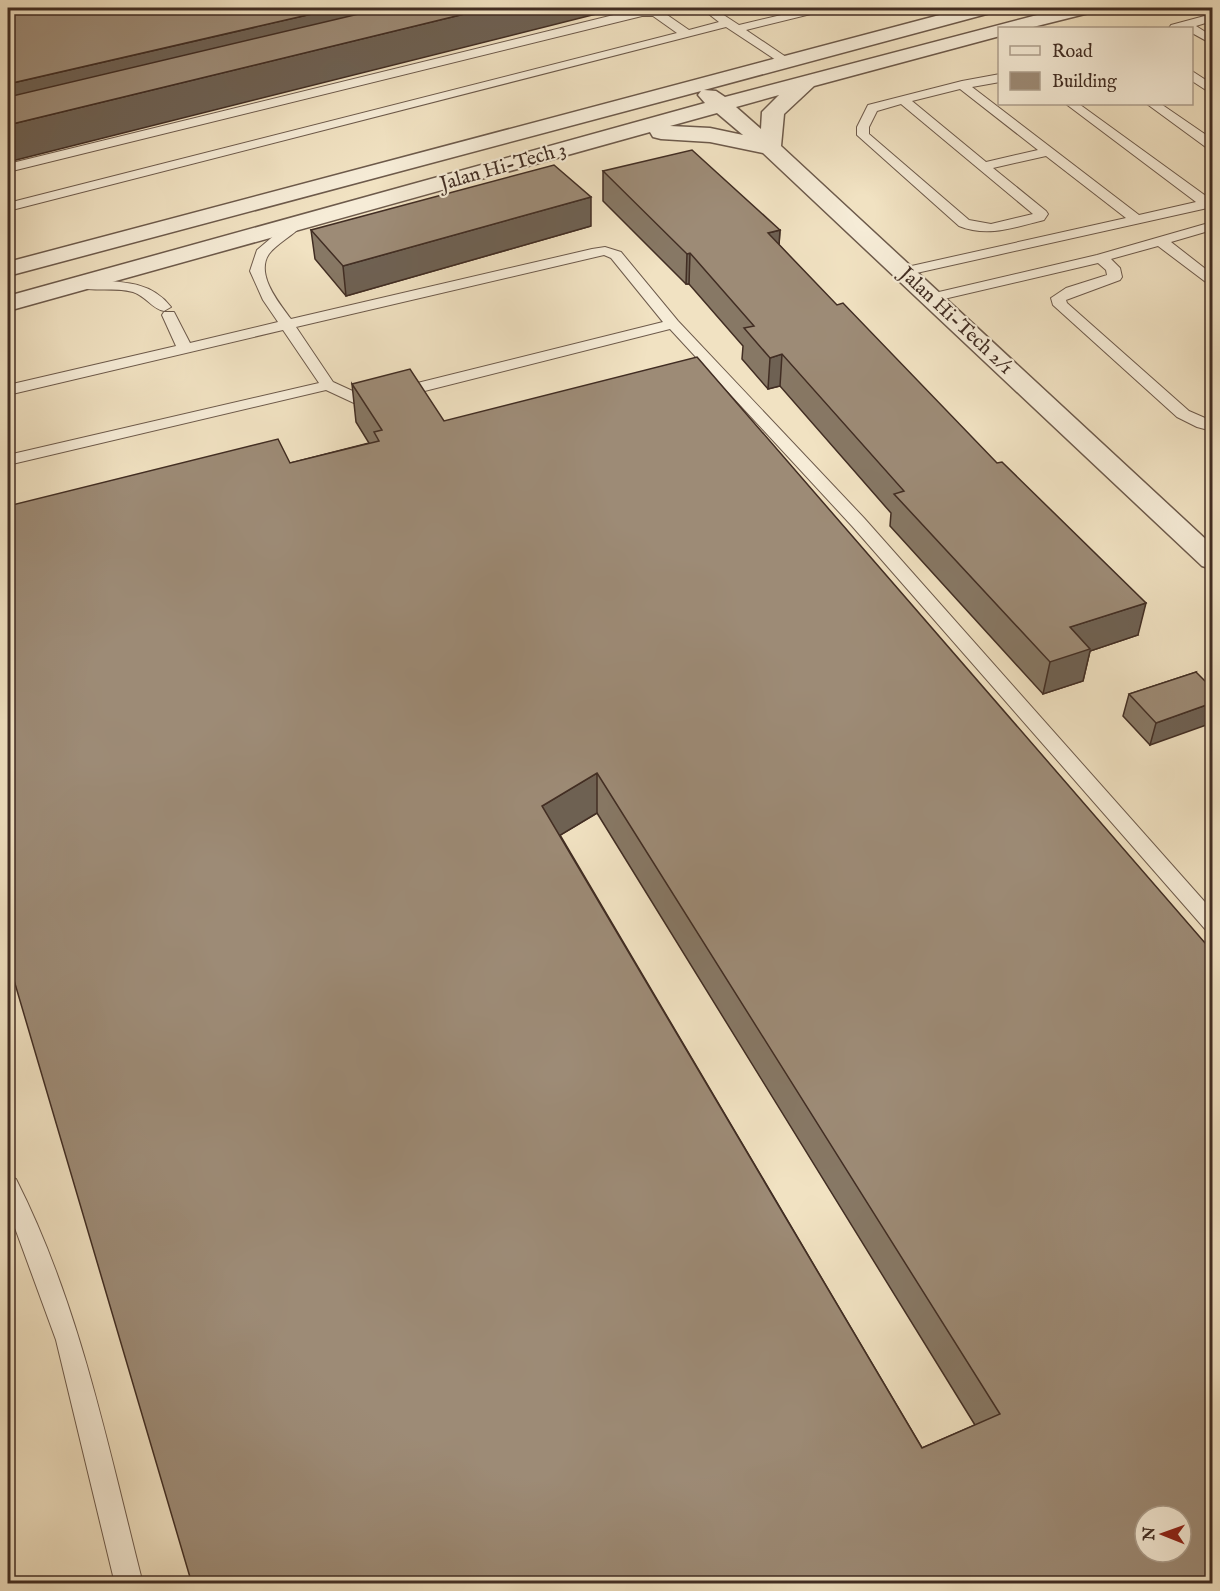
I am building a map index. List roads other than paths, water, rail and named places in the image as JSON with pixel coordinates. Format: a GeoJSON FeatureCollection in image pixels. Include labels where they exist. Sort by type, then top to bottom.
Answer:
{"type":"FeatureCollection","features":[{"type":"Feature","properties":{"kind":"street","name":"Jalan Hi-Tech 3"},"geometry":{"type":"LineString","coordinates":[[8,269],[987,8]]}},
{"type":"Feature","properties":{"kind":"street"},"geometry":{"type":"LineString","coordinates":[[1011,27],[1086,8]]}},
{"type":"Feature","properties":{"kind":"street","name":"Jalan Hi-Tech 3"},"geometry":{"type":"LineString","coordinates":[[8,304],[811,80],[998,30]]}},
{"type":"Feature","properties":{"kind":"street"},"geometry":{"type":"LineString","coordinates":[[630,131],[710,135],[770,148],[773,112],[811,80]]}},
{"type":"Feature","properties":{"kind":"street","name":"Jalan Hi-Tech 2/1"},"geometry":{"type":"LineString","coordinates":[[698,86],[723,105],[770,148],[1212,560]]}},
{"type":"Feature","properties":{"kind":"lane"},"geometry":{"type":"LineString","coordinates":[[706,8],[785,62]]}},
{"type":"Feature","properties":{"kind":"lane"},"geometry":{"type":"LineString","coordinates":[[8,207],[687,34],[823,8]]}},
{"type":"Feature","properties":{"kind":"lane"},"geometry":{"type":"LineString","coordinates":[[8,168],[642,12],[656,12],[687,34]]}},
{"type":"Feature","properties":{"kind":"lane"},"geometry":{"type":"LineString","coordinates":[[1181,27],[1212,18]]}},
{"type":"Feature","properties":{"kind":"lane"},"geometry":{"type":"LineString","coordinates":[[1193,32],[1212,41]]}},
{"type":"Feature","properties":{"kind":"lane"},"geometry":{"type":"LineString","coordinates":[[1193,76],[1212,90]]}},
{"type":"Feature","properties":{"kind":"lane"},"geometry":{"type":"LineString","coordinates":[[903,100],[1041,214],[1039,217],[988,229],[974,229],[964,224],[863,135],[863,127],[872,108],[903,100],[962,85],[998,78]]}},
{"type":"Feature","properties":{"kind":"lane"},"geometry":{"type":"LineString","coordinates":[[962,85],[1137,220]]}},
{"type":"Feature","properties":{"kind":"lane"},"geometry":{"type":"LineString","coordinates":[[1073,105],[1210,203]]}},
{"type":"Feature","properties":{"kind":"lane"},"geometry":{"type":"LineString","coordinates":[[1154,105],[1212,145]]}},
{"type":"Feature","properties":{"kind":"lane"},"geometry":{"type":"LineString","coordinates":[[983,166],[1049,152]]}},
{"type":"Feature","properties":{"kind":"lane"},"geometry":{"type":"LineString","coordinates":[[903,272],[1210,203]]}},
{"type":"Feature","properties":{"kind":"lane"},"geometry":{"type":"LineString","coordinates":[[295,225],[262,253],[257,271],[270,300],[328,385],[354,398],[376,398],[673,324]]}},
{"type":"Feature","properties":{"kind":"lane"},"geometry":{"type":"LineString","coordinates":[[931,298],[1101,258],[1212,226]]}},
{"type":"Feature","properties":{"kind":"lane"},"geometry":{"type":"LineString","coordinates":[[1160,240],[1212,280]]}},
{"type":"Feature","properties":{"kind":"lane"},"geometry":{"type":"LineString","coordinates":[[1004,249],[1003,259],[1007,264],[1016,270],[1033,275]]}},
{"type":"Feature","properties":{"kind":"lane"},"geometry":{"type":"LineString","coordinates":[[8,390],[605,251],[616,255],[673,324],[858,522],[1212,923]]}},
{"type":"Feature","properties":{"kind":"lane"},"geometry":{"type":"LineString","coordinates":[[1101,258],[1113,268],[1114,277],[1105,284],[1065,292],[1058,298],[1060,305],[1183,414],[1212,426]]}},
{"type":"Feature","properties":{"kind":"lane"},"geometry":{"type":"LineString","coordinates":[[81,284],[133,287],[151,294],[166,311],[185,349]]}},
{"type":"Feature","properties":{"kind":"lane"},"geometry":{"type":"LineString","coordinates":[[8,460],[328,385]]}},
{"type":"Feature","properties":{"kind":"lane"},"geometry":{"type":"LineString","coordinates":[[8,1186],[23,1216],[68,1340],[129,1584]]}}]}
